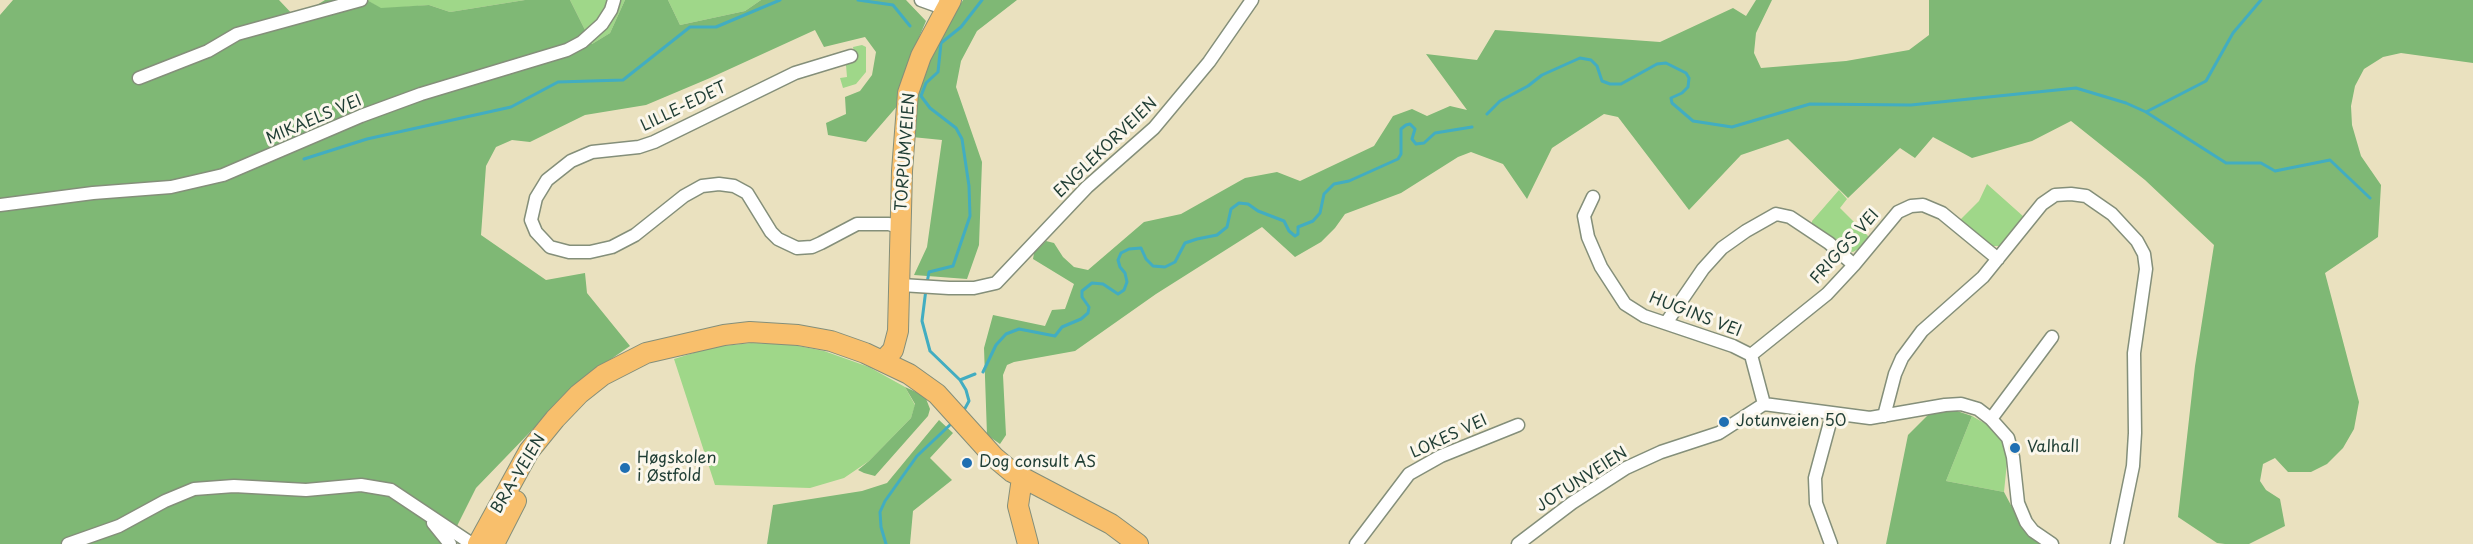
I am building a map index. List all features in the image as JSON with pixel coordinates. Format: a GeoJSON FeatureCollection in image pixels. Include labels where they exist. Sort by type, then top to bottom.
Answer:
{"type":"FeatureCollection","features":[{"type":"Feature","properties":{"kind":"main road","name":"TORPUMVEIEN"},"geometry":{"type":"LineString","coordinates":[[883,361],[893,350],[898,331],[898,312],[908,286],[901,228],[903,161],[909,93],[921,56],[949,4]]}},
{"type":"Feature","properties":{"kind":"main road","name":"BRA-VEIEN"},"geometry":{"type":"LineString","coordinates":[[478,544],[529,451],[579,394],[603,375],[646,353],[737,333],[798,334],[849,347],[883,361],[927,385],[958,416],[994,458],[1022,478],[1111,524],[1138,544]]}},
{"type":"Feature","properties":{"kind":"main road","name":"BRA-VEIEN"},"geometry":{"type":"LineString","coordinates":[[494,544],[545,450],[572,418],[615,383],[690,343]]}},
{"type":"Feature","properties":{"kind":"main road"},"geometry":{"type":"LineString","coordinates":[[1022,478],[1018,506],[1028,544]]}},
{"type":"Feature","properties":{"kind":"street"},"geometry":{"type":"LineString","coordinates":[[139,78],[208,51],[237,34],[361,0]]}},
{"type":"Feature","properties":{"kind":"street","name":"MIKAELS VEI"},"geometry":{"type":"LineString","coordinates":[[0,205],[93,193],[171,187],[224,175],[262,161],[362,116],[421,94],[567,50],[582,42],[602,24],[614,0]]}},
{"type":"Feature","properties":{"kind":"street"},"geometry":{"type":"LineString","coordinates":[[921,0],[949,4]]}},
{"type":"Feature","properties":{"kind":"street","name":"ENGLEKORVEIEN"},"geometry":{"type":"LineString","coordinates":[[908,286],[974,288],[996,283],[1087,188],[1154,128],[1209,62],[1252,0]]}},
{"type":"Feature","properties":{"kind":"street","name":"LILLE-EDET"},"geometry":{"type":"LineString","coordinates":[[851,56],[786,77],[654,142],[639,147],[592,152],[571,161],[547,180],[536,198],[531,220],[536,232],[550,246],[569,252],[590,252],[612,246],[634,235],[684,195],[702,186],[719,184],[734,186],[747,193],[771,232],[797,248],[812,247],[856,224],[889,225],[901,228]]}},
{"type":"Feature","properties":{"kind":"street"},"geometry":{"type":"LineString","coordinates":[[1884,416],[1895,374],[1911,344],[1966,294],[1998,259],[2042,204],[2055,195],[2085,196],[2112,214],[2137,240],[2144,254],[2146,269],[2134,353],[2133,466],[2116,544]]}},
{"type":"Feature","properties":{"kind":"street","name":"HUGINS VEI"},"geometry":{"type":"LineString","coordinates":[[1593,197],[1584,216],[1588,237],[1606,276],[1625,304],[1644,316],[1733,346],[1750,355],[1764,404]]}},
{"type":"Feature","properties":{"kind":"street","name":"FRIGGS VEI"},"geometry":{"type":"LineString","coordinates":[[1750,355],[1827,294],[1854,266],[1898,212],[1911,206],[1923,205],[1942,213],[1998,259]]}},
{"type":"Feature","properties":{"kind":"street"},"geometry":{"type":"LineString","coordinates":[[1666,323],[1703,269],[1722,248],[1750,228],[1776,214],[1790,217],[1829,243],[1854,266]]}},
{"type":"Feature","properties":{"kind":"street"},"geometry":{"type":"LineString","coordinates":[[1992,418],[2052,337]]}},
{"type":"Feature","properties":{"kind":"street"},"geometry":{"type":"LineString","coordinates":[[1764,404],[1863,418],[1945,405],[1961,404],[1978,409],[1992,418],[2008,438],[2013,457],[2018,503],[2026,522],[2033,531],[2052,544]]}},
{"type":"Feature","properties":{"kind":"street","name":"JOTUNVEIEN"},"geometry":{"type":"LineString","coordinates":[[1518,544],[1572,503],[1626,468],[1661,452],[1719,433],[1764,404]]}},
{"type":"Feature","properties":{"kind":"street"},"geometry":{"type":"LineString","coordinates":[[1831,544],[1816,503],[1815,478],[1832,415]]}},
{"type":"Feature","properties":{"kind":"street","name":"LOKES VEI"},"geometry":{"type":"LineString","coordinates":[[1356,544],[1409,474],[1441,456],[1518,425]]}},
{"type":"Feature","properties":{"kind":"street"},"geometry":{"type":"LineString","coordinates":[[68,544],[119,526],[194,489],[234,486],[306,490],[361,484],[376,486],[405,498],[429,517],[472,544]]}},
{"type":"Feature","properties":{"kind":"street"},"geometry":{"type":"LineString","coordinates":[[429,517],[450,544]]}},
{"type":"Feature","properties":{"kind":"green space"},"geometry":{"type":"Polygon","coordinates":[[[13,0],[279,0],[296,18],[325,0],[367,0],[381,8],[429,5],[450,12],[525,0],[570,0],[592,44],[610,33],[625,0],[668,0],[680,25],[745,11],[761,0],[906,0],[926,21],[911,56],[899,104],[866,142],[828,135],[826,123],[846,114],[845,97],[860,91],[872,75],[876,52],[865,37],[824,47],[815,30],[646,105],[585,115],[530,142],[512,140],[496,147],[486,166],[481,235],[546,280],[585,273],[587,293],[630,346],[598,368],[563,398],[476,488],[448,544],[0,544],[0,15],[13,0]]]}},
{"type":"Feature","properties":{"kind":"green space"},"geometry":{"type":"Polygon","coordinates":[[[367,0],[525,0],[450,12],[429,5],[381,9],[367,0]]]}},
{"type":"Feature","properties":{"kind":"green space"},"geometry":{"type":"Polygon","coordinates":[[[570,0],[625,0],[610,33],[592,44],[570,0]]]}},
{"type":"Feature","properties":{"kind":"green space"},"geometry":{"type":"Polygon","coordinates":[[[668,0],[761,0],[745,11],[680,25],[668,0]]]}},
{"type":"Feature","properties":{"kind":"green space"},"geometry":{"type":"Polygon","coordinates":[[[963,0],[1017,0],[977,31],[961,61],[956,87],[982,162],[979,245],[967,279],[914,275],[927,247],[942,140],[912,137],[918,93],[929,58],[963,0]]]}},
{"type":"Feature","properties":{"kind":"green space"},"geometry":{"type":"Polygon","coordinates":[[[1756,0],[1772,0],[1756,33],[1754,53],[1761,68],[1846,61],[1909,50],[1929,35],[1929,0],[2473,0],[2473,63],[2401,53],[2383,57],[2364,69],[2355,86],[2351,106],[2352,125],[2361,156],[2381,185],[2378,237],[2325,273],[2359,402],[2354,429],[2343,448],[2327,464],[2311,472],[2288,472],[2275,458],[2263,464],[2260,481],[2266,490],[2280,499],[2285,526],[2249,544],[2225,544],[2217,543],[2178,517],[2195,366],[2214,245],[2145,180],[2071,121],[2032,141],[1972,158],[1933,137],[1915,158],[1900,148],[1848,198],[1788,139],[1741,155],[1689,210],[1618,117],[1604,114],[1552,148],[1527,199],[1503,164],[1471,152],[1458,157],[1401,193],[1345,214],[1321,242],[1295,257],[1262,227],[1156,294],[1075,351],[1007,365],[1003,375],[1006,435],[1000,444],[987,435],[984,348],[993,315],[1045,326],[1052,310],[1065,309],[1074,284],[1033,259],[1034,253],[1046,241],[1054,243],[1063,257],[1074,267],[1088,270],[1144,222],[1181,214],[1245,178],[1277,172],[1300,181],[1374,146],[1393,116],[1412,109],[1427,116],[1450,106],[1467,110],[1426,54],[1477,60],[1495,30],[1660,42],[1733,8],[1746,16],[1756,0]]]}},
{"type":"Feature","properties":{"kind":"green space"},"geometry":{"type":"Polygon","coordinates":[[[862,45],[866,47],[866,72],[856,84],[843,88],[840,78],[847,77],[846,65],[855,59],[853,47],[862,45]]]}},
{"type":"Feature","properties":{"kind":"green space"},"geometry":{"type":"Polygon","coordinates":[[[1987,184],[2024,217],[2005,244],[1999,246],[1993,246],[1960,220],[1979,201],[1987,184]]]}},
{"type":"Feature","properties":{"kind":"green space"},"geometry":{"type":"Polygon","coordinates":[[[1839,190],[1847,199],[1840,208],[1869,237],[1860,248],[1853,252],[1844,250],[1812,225],[1812,221],[1839,190]]]}},
{"type":"Feature","properties":{"kind":"green space"},"geometry":{"type":"Polygon","coordinates":[[[751,343],[788,344],[824,351],[869,367],[905,387],[915,405],[911,418],[869,461],[844,478],[810,488],[715,485],[674,359],[713,347],[751,343]]]}},
{"type":"Feature","properties":{"kind":"green space"},"geometry":{"type":"Polygon","coordinates":[[[905,387],[925,396],[930,409],[928,416],[875,476],[858,470],[911,418],[915,404],[905,387]]]}},
{"type":"Feature","properties":{"kind":"green space"},"geometry":{"type":"Polygon","coordinates":[[[1954,410],[1972,416],[1946,481],[2004,492],[2022,526],[2047,544],[1886,544],[1908,435],[1932,411],[1954,410]]]}},
{"type":"Feature","properties":{"kind":"green space"},"geometry":{"type":"Polygon","coordinates":[[[1972,416],[1991,427],[2004,444],[2007,462],[2004,492],[1946,481],[1972,416]]]}},
{"type":"Feature","properties":{"kind":"green space"},"geometry":{"type":"Polygon","coordinates":[[[939,420],[953,433],[930,458],[952,480],[913,511],[910,544],[767,544],[773,505],[862,491],[887,483],[939,420]]]}},
{"type":"Feature","properties":{"kind":"waterway"},"geometry":{"type":"LineString","coordinates":[[304,159],[367,139],[511,107],[558,82],[623,80],[690,27],[716,27],[780,0]]}},
{"type":"Feature","properties":{"kind":"waterway"},"geometry":{"type":"LineString","coordinates":[[858,0],[893,5],[910,26]]}},
{"type":"Feature","properties":{"kind":"waterway"},"geometry":{"type":"LineString","coordinates":[[927,283],[929,272],[953,266],[970,216],[969,186],[962,139],[956,128],[930,108],[921,96],[926,83],[938,72],[941,43],[961,27],[982,0]]}},
{"type":"Feature","properties":{"kind":"waterway"},"geometry":{"type":"LineString","coordinates":[[2146,112],[2206,81],[2233,33],[2261,0]]}},
{"type":"Feature","properties":{"kind":"waterway"},"geometry":{"type":"LineString","coordinates":[[1487,114],[1500,101],[1528,86],[1542,75],[1580,58],[1591,60],[1597,66],[1602,81],[1610,84],[1621,84],[1657,64],[1666,63],[1686,73],[1689,78],[1688,87],[1671,98],[1672,103],[1693,121],[1732,127],[1810,104],[1911,105],[2076,88],[2126,103],[2146,112],[2226,163],[2261,163],[2275,171],[2330,160],[2370,198]]}},
{"type":"Feature","properties":{"kind":"waterway"},"geometry":{"type":"LineString","coordinates":[[983,372],[996,345],[1006,334],[1019,329],[1055,336],[1062,327],[1081,319],[1088,313],[1089,307],[1082,297],[1082,291],[1092,283],[1103,284],[1118,294],[1124,290],[1127,282],[1118,260],[1121,253],[1129,249],[1141,248],[1146,259],[1153,266],[1165,267],[1175,262],[1185,243],[1217,235],[1227,227],[1231,209],[1239,203],[1248,204],[1258,211],[1284,221],[1289,231],[1295,236],[1298,234],[1298,227],[1313,221],[1320,213],[1324,194],[1334,184],[1349,181],[1398,159],[1401,154],[1401,129],[1406,125],[1410,124],[1415,129],[1412,139],[1416,144],[1424,143],[1435,133],[1472,127]]}},
{"type":"Feature","properties":{"kind":"waterway"},"geometry":{"type":"LineString","coordinates":[[926,289],[922,321],[930,351],[960,380],[966,390],[969,401],[963,412]]}},
{"type":"Feature","properties":{"kind":"waterway"},"geometry":{"type":"LineString","coordinates":[[960,380],[975,374]]}},
{"type":"Feature","properties":{"kind":"waterway"},"geometry":{"type":"LineString","coordinates":[[886,544],[880,512],[885,501],[917,456],[952,423]]}},
{"type":"Feature","properties":{"kind":"place","name":"Jotunveien 50"},"geometry":{"type":"Point","coordinates":[1724,422]}},
{"type":"Feature","properties":{"kind":"place","name":"Valhall"},"geometry":{"type":"Point","coordinates":[2015,448]}},
{"type":"Feature","properties":{"kind":"place","name":"Dog consult AS"},"geometry":{"type":"Point","coordinates":[967,463]}},
{"type":"Feature","properties":{"kind":"place","name":"Høgskolen i Østfold"},"geometry":{"type":"Point","coordinates":[625,468]}}]}
